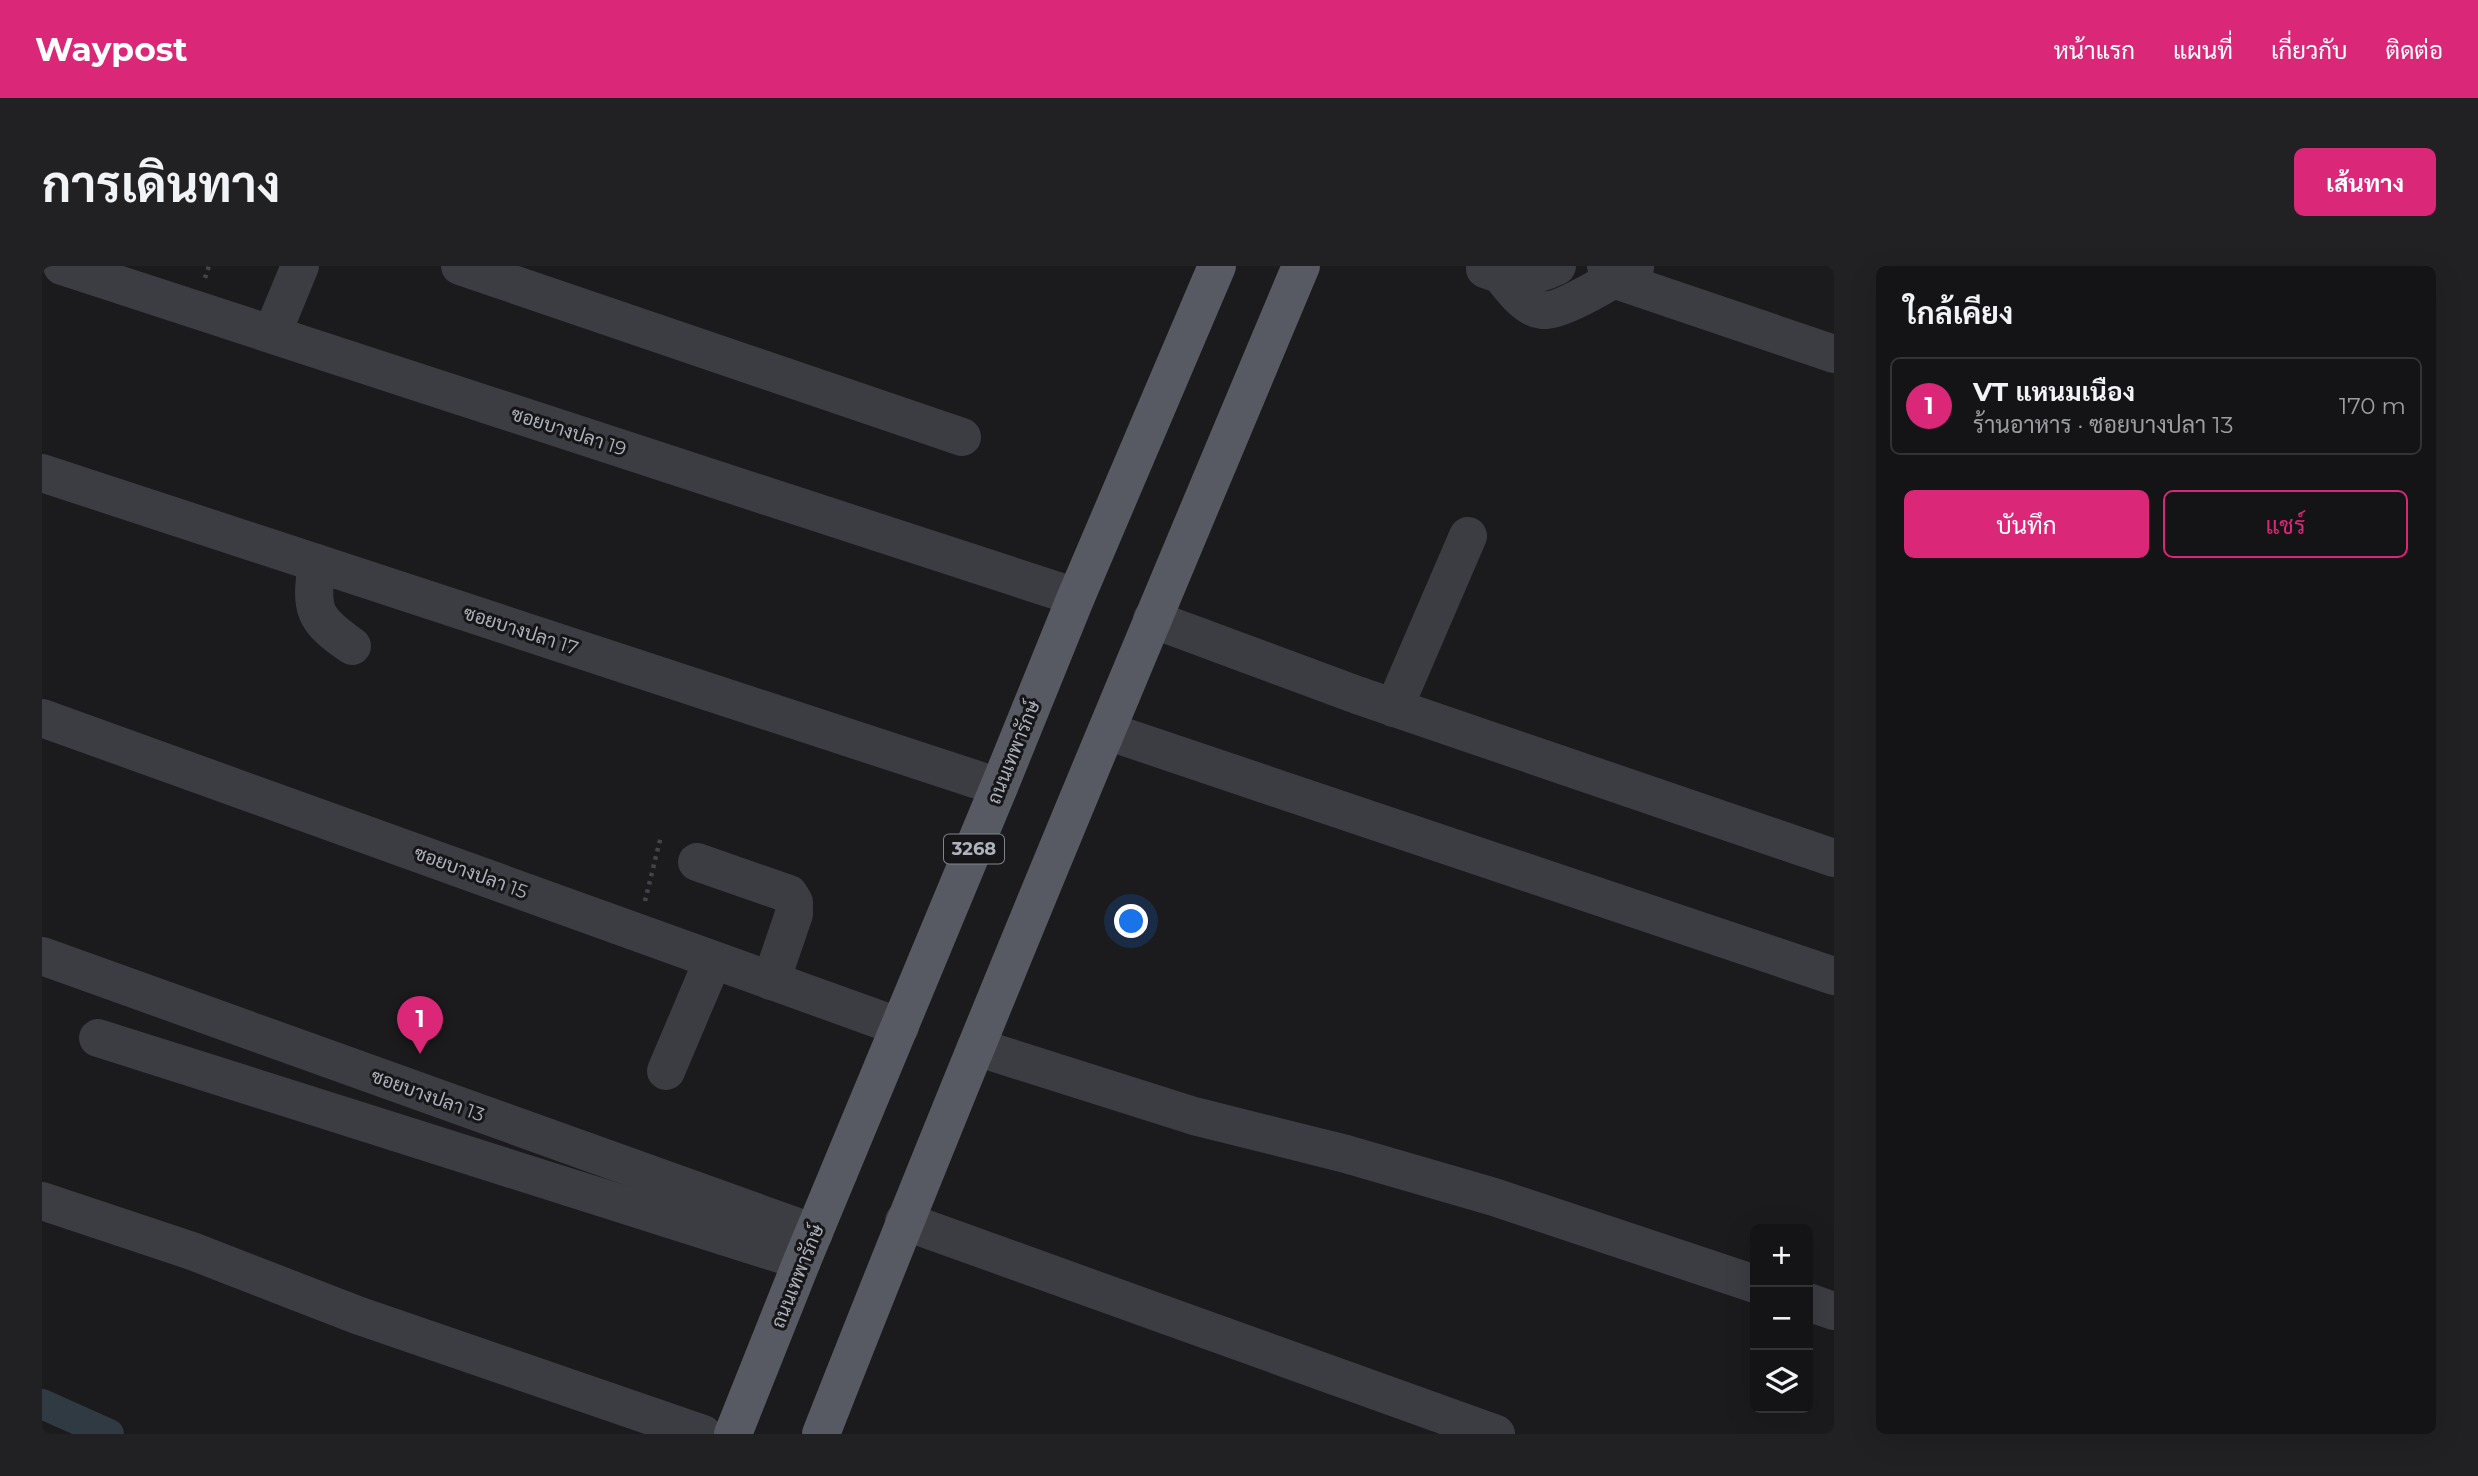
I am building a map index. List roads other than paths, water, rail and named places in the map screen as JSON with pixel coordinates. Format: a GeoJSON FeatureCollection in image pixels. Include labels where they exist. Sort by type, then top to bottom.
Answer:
{"type":"FeatureCollection","features":[{"type":"Feature","properties":{"kind":"main road","name":"ถนนเทพารักษ์"},"geometry":{"type":"LineString","coordinates":[[733,1434],[1076,597],[1217,266]]}},
{"type":"Feature","properties":{"kind":"main road"},"geometry":{"type":"LineString","coordinates":[[821,1434],[904,1221],[1301,266]]}},
{"type":"Feature","properties":{"kind":"street","name":"ซอยบางปลา 19"},"geometry":{"type":"LineString","coordinates":[[62,266],[1076,597]]}},
{"type":"Feature","properties":{"kind":"street"},"geometry":{"type":"LineString","coordinates":[[272,334],[300,266]]}},
{"type":"Feature","properties":{"kind":"street"},"geometry":{"type":"LineString","coordinates":[[460,266],[962,437]]}},
{"type":"Feature","properties":{"kind":"street"},"geometry":{"type":"LineString","coordinates":[[1489,271],[1531,276],[1557,266]]}},
{"type":"Feature","properties":{"kind":"street"},"geometry":{"type":"LineString","coordinates":[[1489,271],[1527,304],[1542,310],[1559,307],[1619,270],[1834,354]]}},
{"type":"Feature","properties":{"kind":"street","name":"ซอยบางปลา 17"},"geometry":{"type":"LineString","coordinates":[[42,473],[999,787]]}},
{"type":"Feature","properties":{"kind":"street"},"geometry":{"type":"LineString","coordinates":[[1394,708],[1468,536]]}},
{"type":"Feature","properties":{"kind":"street"},"geometry":{"type":"LineString","coordinates":[[317,563],[313,591],[316,611],[326,628],[352,646]]}},
{"type":"Feature","properties":{"kind":"street"},"geometry":{"type":"LineString","coordinates":[[1152,619],[1394,708],[1834,858]]}},
{"type":"Feature","properties":{"kind":"street","name":"ซอยบางปลา 15"},"geometry":{"type":"LineString","coordinates":[[42,718],[900,1027]]}},
{"type":"Feature","properties":{"kind":"street"},"geometry":{"type":"LineString","coordinates":[[1107,731],[1834,976]]}},
{"type":"Feature","properties":{"kind":"street"},"geometry":{"type":"LineString","coordinates":[[697,862],[789,894],[794,902],[794,914],[771,981]]}},
{"type":"Feature","properties":{"kind":"street","name":"ซอยบางปลา 13"},"geometry":{"type":"LineString","coordinates":[[42,956],[808,1247]]}},
{"type":"Feature","properties":{"kind":"street"},"geometry":{"type":"LineString","coordinates":[[666,1071],[713,960]]}},
{"type":"Feature","properties":{"kind":"street"},"geometry":{"type":"LineString","coordinates":[[98,1038],[808,1247]]}},
{"type":"Feature","properties":{"kind":"street"},"geometry":{"type":"LineString","coordinates":[[976,1047],[1194,1116],[1346,1154],[1494,1197],[1750,1282]]}},
{"type":"Feature","properties":{"kind":"street"},"geometry":{"type":"LineString","coordinates":[[42,1201],[192,1251],[370,1319],[703,1434]]}},
{"type":"Feature","properties":{"kind":"street"},"geometry":{"type":"LineString","coordinates":[[904,1221],[1496,1434]]}},
{"type":"Feature","properties":{"kind":"street"},"geometry":{"type":"LineString","coordinates":[[1813,1304],[1834,1311]]}},
{"type":"Feature","properties":{"kind":"waterway"},"geometry":{"type":"LineString","coordinates":[[42,1404],[109,1434]]}},
{"type":"Feature","properties":{"kind":"place","name":"VT แหนมเนือง"},"geometry":{"type":"Point","coordinates":[420,1054]}}]}
